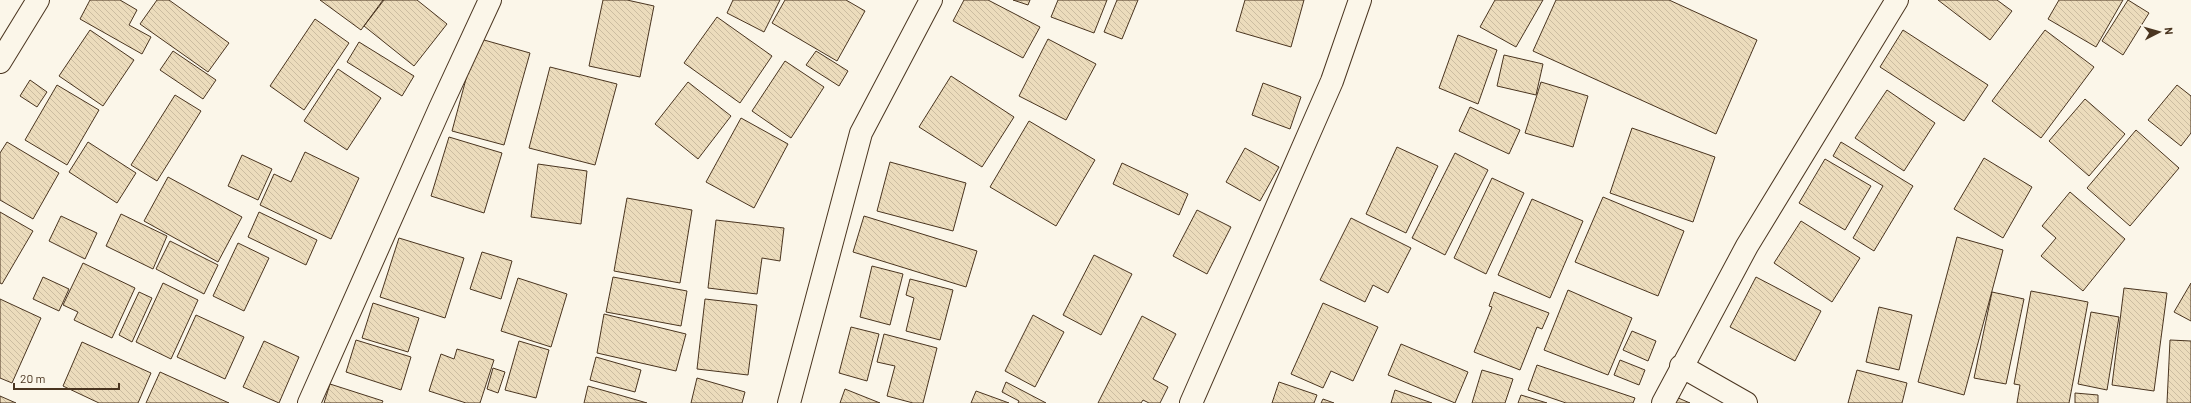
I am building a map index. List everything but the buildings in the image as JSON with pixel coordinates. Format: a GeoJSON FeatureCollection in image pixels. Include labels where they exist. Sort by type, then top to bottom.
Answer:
{"type":"FeatureCollection","features":[{"type":"Feature","properties":{"kind":"street"},"geometry":{"type":"LineString","coordinates":[[0,62],[38,0]]}},
{"type":"Feature","properties":{"kind":"street"},"geometry":{"type":"LineString","coordinates":[[309,403],[440,108],[490,0]]}},
{"type":"Feature","properties":{"kind":"street"},"geometry":{"type":"LineString","coordinates":[[789,403],[861,133],[931,0]]}},
{"type":"Feature","properties":{"kind":"street"},"geometry":{"type":"LineString","coordinates":[[1191,403],[1332,81],[1360,0]]}},
{"type":"Feature","properties":{"kind":"street"},"geometry":{"type":"LineString","coordinates":[[1663,403],[1681,366],[1747,246],[1897,0]]}},
{"type":"Feature","properties":{"kind":"street"},"geometry":{"type":"LineString","coordinates":[[1681,366],[1746,403]]}}]}
